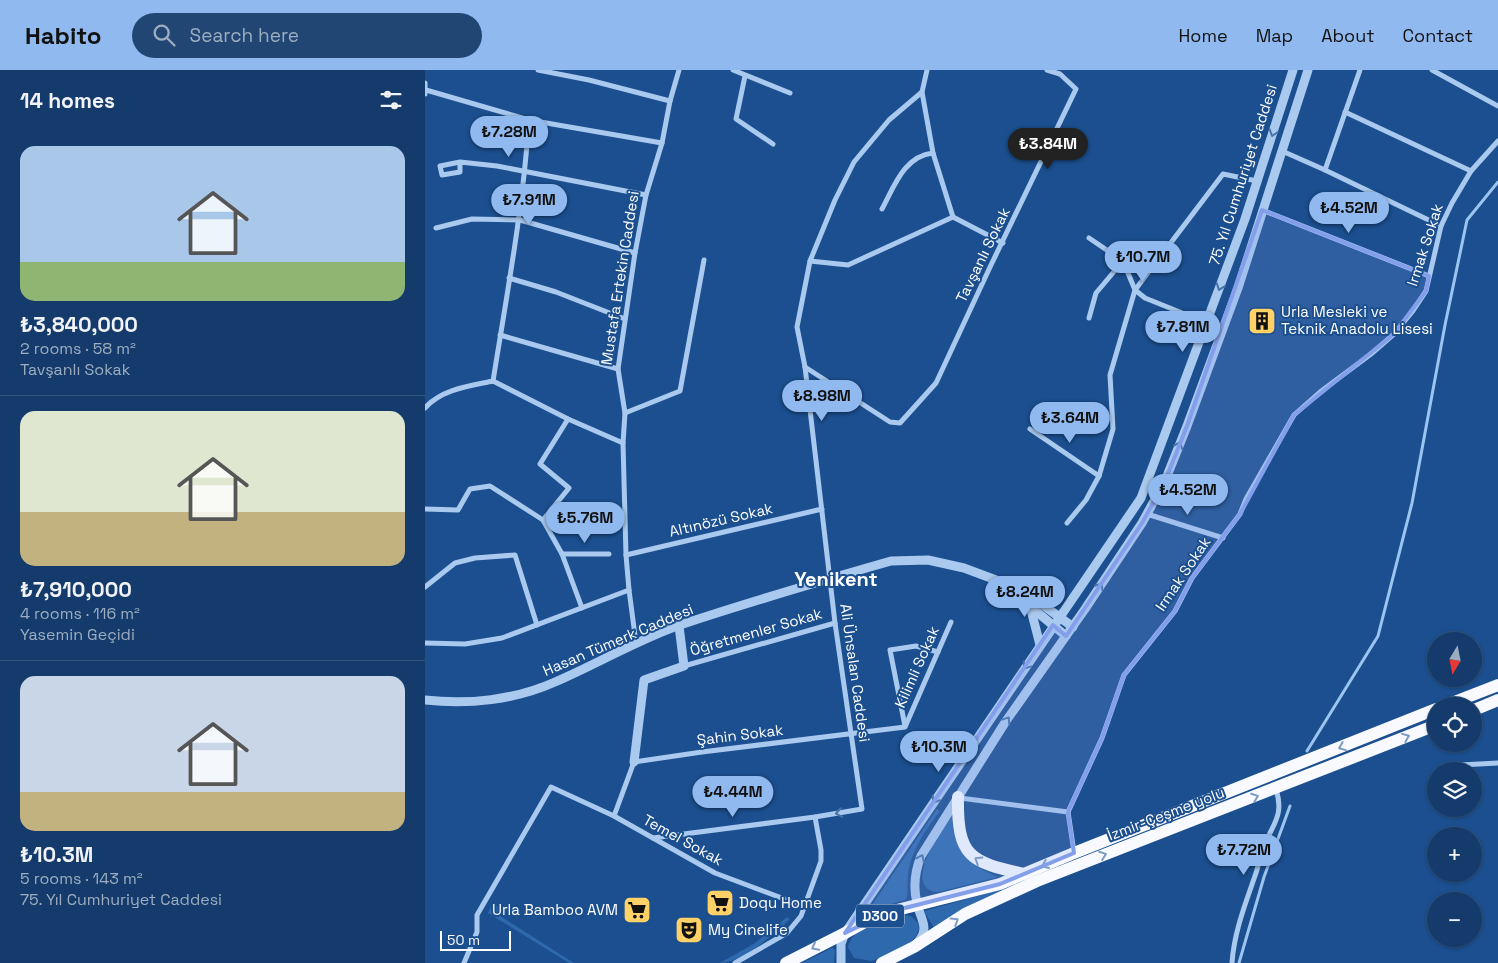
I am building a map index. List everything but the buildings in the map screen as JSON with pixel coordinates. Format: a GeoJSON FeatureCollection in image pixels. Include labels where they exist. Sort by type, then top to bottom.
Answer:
{"type":"FeatureCollection","features":[{"type":"Feature","properties":{"kind":"highway"},"geometry":{"type":"LineString","coordinates":[[1468,697],[1498,685]]}},
{"type":"Feature","properties":{"kind":"highway"},"geometry":{"type":"LineString","coordinates":[[1482,707],[1498,700]]}},
{"type":"Feature","properties":{"kind":"highway","name":"İzmir-Çeşme yolu"},"geometry":{"type":"LineString","coordinates":[[917,905],[1000,884],[1427,714]]}},
{"type":"Feature","properties":{"kind":"highway","name":"İzmir-Çeşme yolu"},"geometry":{"type":"LineString","coordinates":[[914,947],[965,914],[1037,881],[1427,729]]}},
{"type":"Feature","properties":{"kind":"highway"},"geometry":{"type":"LineString","coordinates":[[958,797],[957,820],[969,853],[985,864],[1024,874]]}},
{"type":"Feature","properties":{"kind":"highway","name":"D300"},"geometry":{"type":"LineString","coordinates":[[786,963],[865,922],[889,912],[917,905]]}},
{"type":"Feature","properties":{"kind":"highway","name":"D300"},"geometry":{"type":"LineString","coordinates":[[882,963],[914,947]]}},
{"type":"Feature","properties":{"kind":"street"},"geometry":{"type":"LineString","coordinates":[[538,70],[589,80],[669,101]]}},
{"type":"Feature","properties":{"kind":"street","name":"Mustafa Ertekin Caddesi"},"geometry":{"type":"LineString","coordinates":[[636,643],[629,590],[627,555],[623,443],[625,413],[618,369],[645,195],[662,143],[669,101],[679,70]]}},
{"type":"Feature","properties":{"kind":"street"},"geometry":{"type":"LineString","coordinates":[[735,70],[789,94]]}},
{"type":"Feature","properties":{"kind":"street"},"geometry":{"type":"LineString","coordinates":[[927,70],[922,92],[933,153],[953,217],[1003,243]]}},
{"type":"Feature","properties":{"kind":"street","name":"Tavşanlı Sokak"},"geometry":{"type":"LineString","coordinates":[[805,367],[890,422],[899,423],[936,383],[1076,89],[1060,74],[1047,70]]}},
{"type":"Feature","properties":{"kind":"street","name":"75. Yıl Cumhuriyet Caddesi"},"geometry":{"type":"LineString","coordinates":[[845,933],[1141,498],[1245,219],[1293,70]]}},
{"type":"Feature","properties":{"kind":"street","name":"75. Yıl Cumhuriyet Caddesi"},"geometry":{"type":"LineString","coordinates":[[914,947],[922,938],[924,930],[924,923],[917,905],[916,869],[933,836],[1006,721],[1073,627],[1147,514],[1165,482],[1238,288],[1308,70]]}},
{"type":"Feature","properties":{"kind":"street"},"geometry":{"type":"LineString","coordinates":[[1325,170],[1360,70]]}},
{"type":"Feature","properties":{"kind":"street"},"geometry":{"type":"LineString","coordinates":[[1432,70],[1498,106]]}},
{"type":"Feature","properties":{"kind":"street"},"geometry":{"type":"LineString","coordinates":[[745,76],[736,119],[773,144]]}},
{"type":"Feature","properties":{"kind":"street"},"geometry":{"type":"LineString","coordinates":[[425,83],[425,92],[529,120],[662,143]]}},
{"type":"Feature","properties":{"kind":"street","name":"Ali Ünsalan Caddesi"},"geometry":{"type":"LineString","coordinates":[[815,817],[862,809],[835,623],[805,367],[797,327],[810,261],[835,200],[854,162],[889,120],[922,92]]}},
{"type":"Feature","properties":{"kind":"street"},"geometry":{"type":"LineString","coordinates":[[1345,112],[1471,171]]}},
{"type":"Feature","properties":{"kind":"street"},"geometry":{"type":"LineString","coordinates":[[493,381],[520,220],[529,120]]}},
{"type":"Feature","properties":{"kind":"street","name":"Irmak Sokak"},"geometry":{"type":"LineString","coordinates":[[1068,812],[1102,738],[1124,675],[1175,611],[1193,578],[1240,514],[1246,499],[1294,415],[1320,392],[1371,354],[1394,334],[1412,312],[1425,291],[1441,226],[1452,203],[1471,171],[1498,141]]}},
{"type":"Feature","properties":{"kind":"street"},"geometry":{"type":"LineString","coordinates":[[1282,151],[1441,226]]}},
{"type":"Feature","properties":{"kind":"street"},"geometry":{"type":"LineString","coordinates":[[881,209],[906,165],[924,154],[933,153]]}},
{"type":"Feature","properties":{"kind":"street"},"geometry":{"type":"LineString","coordinates":[[460,162],[526,170],[645,195]]}},
{"type":"Feature","properties":{"kind":"street"},"geometry":{"type":"LineString","coordinates":[[1067,523],[1086,500],[1099,476],[1113,429],[1110,375],[1135,290],[1223,174],[1257,181]]}},
{"type":"Feature","properties":{"kind":"street"},"geometry":{"type":"LineString","coordinates":[[1262,210],[1429,276]]}},
{"type":"Feature","properties":{"kind":"street"},"geometry":{"type":"LineString","coordinates":[[810,261],[848,265],[953,217]]}},
{"type":"Feature","properties":{"kind":"street"},"geometry":{"type":"LineString","coordinates":[[436,228],[472,219],[520,220],[635,253]]}},
{"type":"Feature","properties":{"kind":"street"},"geometry":{"type":"LineString","coordinates":[[1089,238],[1123,260],[1135,290],[1145,298],[1207,323]]}},
{"type":"Feature","properties":{"kind":"street"},"geometry":{"type":"LineString","coordinates":[[625,413],[680,391],[704,260]]}},
{"type":"Feature","properties":{"kind":"street"},"geometry":{"type":"LineString","coordinates":[[1089,318],[1097,293],[1123,260]]}},
{"type":"Feature","properties":{"kind":"street"},"geometry":{"type":"LineString","coordinates":[[509,278],[556,292],[625,319]]}},
{"type":"Feature","properties":{"kind":"street"},"geometry":{"type":"LineString","coordinates":[[500,334],[618,369]]}},
{"type":"Feature","properties":{"kind":"street"},"geometry":{"type":"LineString","coordinates":[[425,408],[453,390],[493,381],[568,419],[623,443]]}},
{"type":"Feature","properties":{"kind":"street"},"geometry":{"type":"LineString","coordinates":[[543,520],[569,488],[540,464],[568,419]]}},
{"type":"Feature","properties":{"kind":"street"},"geometry":{"type":"LineString","coordinates":[[1030,429],[1099,476]]}},
{"type":"Feature","properties":{"kind":"street"},"geometry":{"type":"LineString","coordinates":[[425,509],[458,510],[470,489],[490,486],[543,520],[562,554],[582,608]]}},
{"type":"Feature","properties":{"kind":"street","name":"Altınözü Sokak"},"geometry":{"type":"LineString","coordinates":[[627,555],[822,509]]}},
{"type":"Feature","properties":{"kind":"street"},"geometry":{"type":"LineString","coordinates":[[1147,514],[1223,538]]}},
{"type":"Feature","properties":{"kind":"street"},"geometry":{"type":"LineString","coordinates":[[562,554],[609,554]]}},
{"type":"Feature","properties":{"kind":"street"},"geometry":{"type":"LineString","coordinates":[[425,587],[455,563],[483,557],[515,555],[537,625]]}},
{"type":"Feature","properties":{"kind":"street","name":"Hasan Tümerk Caddesi"},"geometry":{"type":"LineString","coordinates":[[425,700],[447,702],[499,699],[553,683],[636,643],[679,626],[891,561],[928,560],[964,568],[996,580],[1032,597],[1073,627]]}},
{"type":"Feature","properties":{"kind":"street"},"geometry":{"type":"LineString","coordinates":[[425,643],[465,644],[502,638],[629,590]]}},
{"type":"Feature","properties":{"kind":"street"},"geometry":{"type":"LineString","coordinates":[[1019,592],[1029,606],[1066,636]]}},
{"type":"Feature","properties":{"kind":"street"},"geometry":{"type":"LineString","coordinates":[[1029,606],[1040,645]]}},
{"type":"Feature","properties":{"kind":"street","name":"Kilimli Sokak"},"geometry":{"type":"LineString","coordinates":[[850,734],[905,727],[951,622]]}},
{"type":"Feature","properties":{"kind":"street","name":"Öğretmenler Sokak"},"geometry":{"type":"LineString","coordinates":[[683,666],[835,623]]}},
{"type":"Feature","properties":{"kind":"street"},"geometry":{"type":"LineString","coordinates":[[614,816],[634,762],[644,680],[683,666],[679,626]]}},
{"type":"Feature","properties":{"kind":"street"},"geometry":{"type":"LineString","coordinates":[[905,727],[890,650],[916,646],[938,652]]}},
{"type":"Feature","properties":{"kind":"street","name":"Şahin Sokak"},"geometry":{"type":"LineString","coordinates":[[634,762],[850,734]]}},
{"type":"Feature","properties":{"kind":"street"},"geometry":{"type":"LineString","coordinates":[[1482,764],[1498,763]]}},
{"type":"Feature","properties":{"kind":"street","name":"Temel Sokak"},"geometry":{"type":"LineString","coordinates":[[464,963],[477,932],[477,916],[551,786],[614,816],[715,873],[806,907]]}},
{"type":"Feature","properties":{"kind":"street"},"geometry":{"type":"LineString","coordinates":[[1232,963],[1241,917],[1265,844],[1277,818],[1279,806],[1276,789]]}},
{"type":"Feature","properties":{"kind":"street"},"geometry":{"type":"LineString","coordinates":[[958,797],[1068,812],[1074,853]]}},
{"type":"Feature","properties":{"kind":"street"},"geometry":{"type":"LineString","coordinates":[[653,838],[815,817],[821,861],[806,907],[796,924],[787,933],[735,963]]}},
{"type":"Feature","properties":{"kind":"street"},"geometry":{"type":"LineString","coordinates":[[841,963],[841,944],[845,933]]}},
{"type":"Feature","properties":{"kind":"highlighted area"},"geometry":{"type":"Polygon","coordinates":[[[1262,210],[1429,276],[1426,291],[1394,334],[1294,415],[1240,514],[1192,578],[1175,611],[1124,675],[1102,738],[1068,812],[1074,853],[1000,884],[889,912],[845,933],[1053,625],[1066,636],[1142,523],[1165,481],[1187,426],[1262,210]]]}},
{"type":"Feature","properties":{"kind":"shaded area"},"geometry":{"type":"Polygon","coordinates":[[[937,809],[940,811],[912,857],[908,874],[907,898],[868,911],[937,809]]]}},
{"type":"Feature","properties":{"kind":"shaded area"},"geometry":{"type":"Polygon","coordinates":[[[952,815],[955,837],[964,854],[979,867],[998,877],[938,892],[928,889],[923,881],[923,870],[933,845],[952,815]]]}},
{"type":"Feature","properties":{"kind":"shaded area"},"geometry":{"type":"Polygon","coordinates":[[[1005,886],[1004,891],[934,928],[924,911],[982,895],[1005,886]]]}},
{"type":"Feature","properties":{"kind":"shaded area"},"geometry":{"type":"Polygon","coordinates":[[[492,904],[503,909],[500,916],[574,963],[569,963],[488,913],[492,904]]]}},
{"type":"Feature","properties":{"kind":"shaded area"},"geometry":{"type":"Polygon","coordinates":[[[898,914],[911,916],[918,923],[919,929],[913,940],[904,948],[872,961],[854,958],[848,947],[851,940],[861,929],[898,914]]]}},
{"type":"Feature","properties":{"kind":"shaded area"},"geometry":{"type":"Polygon","coordinates":[[[787,917],[790,919],[757,947],[738,958],[720,963],[755,943],[787,917]]]}},
{"type":"Feature","properties":{"kind":"shaded area"},"geometry":{"type":"Polygon","coordinates":[[[832,948],[835,950],[834,963],[802,963],[832,948]]]}},
{"type":"Feature","properties":{"kind":"waterway"},"geometry":{"type":"LineString","coordinates":[[1307,751],[1378,636],[1412,503],[1445,325],[1467,220],[1498,182]]}},
{"type":"Feature","properties":{"kind":"waterway"},"geometry":{"type":"LineString","coordinates":[[1239,963],[1264,877],[1290,806]]}},
{"type":"Feature","properties":{"kind":"place","name":"Urla Mesleki ve Teknik Anadolu Lisesi"},"geometry":{"type":"Point","coordinates":[1262,321]}},
{"type":"Feature","properties":{"kind":"place","name":"Doqu Home"},"geometry":{"type":"Point","coordinates":[720,903]}},
{"type":"Feature","properties":{"kind":"place","name":"Urla Bamboo AVM"},"geometry":{"type":"Point","coordinates":[637,910]}},
{"type":"Feature","properties":{"kind":"place","name":"My Cinelife"},"geometry":{"type":"Point","coordinates":[689,930]}},
{"type":"Feature","properties":{"kind":"district","name":"Yenikent"},"geometry":{"type":"Point","coordinates":[836,579]}}]}
